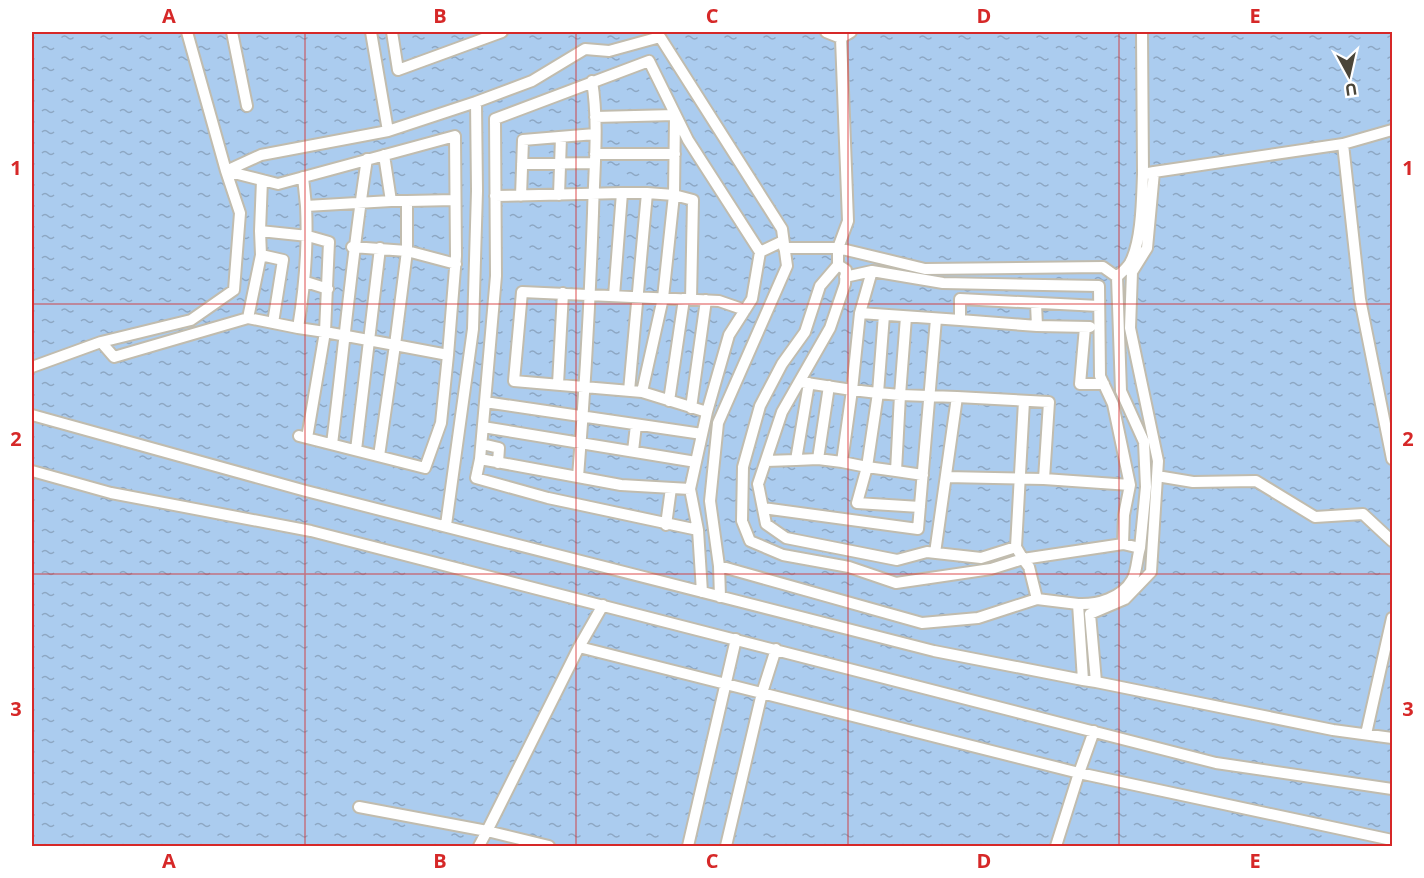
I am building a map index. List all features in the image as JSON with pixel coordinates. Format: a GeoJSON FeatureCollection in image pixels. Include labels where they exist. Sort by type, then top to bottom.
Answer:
{"type":"FeatureCollection","features":[{"type":"Feature","properties":{"kind":"lane"},"geometry":{"type":"LineString","coordinates":[[32,367],[101,342],[191,320],[234,290],[240,213],[226,171],[188,32]]}},
{"type":"Feature","properties":{"kind":"lane"},"geometry":{"type":"LineString","coordinates":[[232,32],[247,106]]}},
{"type":"Feature","properties":{"kind":"lane"},"geometry":{"type":"LineString","coordinates":[[372,32],[388,130]]}},
{"type":"Feature","properties":{"kind":"lane"},"geometry":{"type":"LineString","coordinates":[[392,32],[398,69],[502,32]]}},
{"type":"Feature","properties":{"kind":"lane"},"geometry":{"type":"LineString","coordinates":[[826,32],[841,38]]}},
{"type":"Feature","properties":{"kind":"lane"},"geometry":{"type":"LineString","coordinates":[[841,38],[851,32]]}},
{"type":"Feature","properties":{"kind":"lane"},"geometry":{"type":"LineString","coordinates":[[1096,682],[1090,614],[1125,599],[1151,572],[1158,461],[1130,328],[1132,272],[1147,248],[1148,173],[1142,32]]}},
{"type":"Feature","properties":{"kind":"lane"},"geometry":{"type":"LineString","coordinates":[[226,171],[261,155],[388,130],[476,102],[532,81],[585,49],[609,51],[659,34],[782,229],[784,244],[786,266],[718,423],[710,501],[719,566],[720,597]]}},
{"type":"Feature","properties":{"kind":"lane"},"geometry":{"type":"LineString","coordinates":[[841,38],[848,221],[838,248],[838,265],[820,286],[805,332],[782,364],[760,406],[742,467],[742,521],[750,541],[783,555],[849,567],[896,583],[991,569],[1023,559],[1123,544],[1140,548]]}},
{"type":"Feature","properties":{"kind":"lane"},"geometry":{"type":"LineString","coordinates":[[698,530],[548,498],[476,478],[482,444],[496,276],[495,119],[649,61],[688,140],[760,252],[752,299],[729,335],[707,412],[690,489],[698,530],[702,592]]}},
{"type":"Feature","properties":{"kind":"lane"},"geometry":{"type":"LineString","coordinates":[[578,477],[590,295],[595,159],[592,81]]}},
{"type":"Feature","properties":{"kind":"lane"},"geometry":{"type":"LineString","coordinates":[[446,525],[473,329],[477,191],[476,102]]}},
{"type":"Feature","properties":{"kind":"lane"},"geometry":{"type":"LineString","coordinates":[[595,117],[675,115]]}},
{"type":"Feature","properties":{"kind":"lane"},"geometry":{"type":"LineString","coordinates":[[642,392],[663,298],[674,195],[675,115]]}},
{"type":"Feature","properties":{"kind":"lane"},"geometry":{"type":"LineString","coordinates":[[1148,173],[1343,144],[1392,130]]}},
{"type":"Feature","properties":{"kind":"lane"},"geometry":{"type":"LineString","coordinates":[[521,196],[523,140],[595,135]]}},
{"type":"Feature","properties":{"kind":"lane"},"geometry":{"type":"LineString","coordinates":[[226,171],[278,184],[455,136],[456,264],[448,355],[441,423],[425,468],[303,437],[325,332],[329,242],[308,236],[260,231]]}},
{"type":"Feature","properties":{"kind":"lane"},"geometry":{"type":"LineString","coordinates":[[559,195],[561,137]]}},
{"type":"Feature","properties":{"kind":"lane"},"geometry":{"type":"LineString","coordinates":[[1343,144],[1360,299],[1392,459]]}},
{"type":"Feature","properties":{"kind":"lane"},"geometry":{"type":"LineString","coordinates":[[522,164],[560,165],[595,159],[675,154]]}},
{"type":"Feature","properties":{"kind":"lane"},"geometry":{"type":"LineString","coordinates":[[384,155],[391,201]]}},
{"type":"Feature","properties":{"kind":"lane"},"geometry":{"type":"LineString","coordinates":[[332,444],[345,336],[352,247],[367,159]]}},
{"type":"Feature","properties":{"kind":"lane"},"geometry":{"type":"LineString","coordinates":[[719,566],[922,624],[978,618],[1036,599],[1091,605],[1118,595],[1132,580],[1140,548],[1146,487],[1144,442],[1121,391],[1117,277],[1130,263],[1148,173]]}},
{"type":"Feature","properties":{"kind":"lane"},"geometry":{"type":"LineString","coordinates":[[298,328],[306,282],[308,236],[303,177]]}},
{"type":"Feature","properties":{"kind":"lane"},"geometry":{"type":"LineString","coordinates":[[248,318],[261,255],[262,180]]}},
{"type":"Feature","properties":{"kind":"lane"},"geometry":{"type":"LineString","coordinates":[[495,196],[593,196],[622,193],[674,195],[693,200],[688,299],[669,401]]}},
{"type":"Feature","properties":{"kind":"lane"},"geometry":{"type":"LineString","coordinates":[[614,296],[622,193]]}},
{"type":"Feature","properties":{"kind":"lane"},"geometry":{"type":"LineString","coordinates":[[629,391],[647,194]]}},
{"type":"Feature","properties":{"kind":"lane"},"geometry":{"type":"LineString","coordinates":[[306,206],[455,200]]}},
{"type":"Feature","properties":{"kind":"lane"},"geometry":{"type":"LineString","coordinates":[[379,456],[406,251],[408,201]]}},
{"type":"Feature","properties":{"kind":"lane"},"geometry":{"type":"LineString","coordinates":[[760,252],[784,244],[838,248],[925,269],[1103,267],[1117,277]]}},
{"type":"Feature","properties":{"kind":"lane"},"geometry":{"type":"LineString","coordinates":[[352,247],[406,251],[456,264]]}},
{"type":"Feature","properties":{"kind":"lane"},"geometry":{"type":"LineString","coordinates":[[356,450],[380,248]]}},
{"type":"Feature","properties":{"kind":"lane"},"geometry":{"type":"LineString","coordinates":[[261,255],[283,260],[273,323]]}},
{"type":"Feature","properties":{"kind":"lane"},"geometry":{"type":"LineString","coordinates":[[838,265],[846,270],[830,328],[805,383],[782,412],[758,484],[766,524],[786,538],[897,560],[927,552],[981,558],[1016,547]]}},
{"type":"Feature","properties":{"kind":"lane"},"geometry":{"type":"LineString","coordinates":[[845,277],[872,271],[943,283],[1099,286],[1100,376],[1113,404],[1130,485],[1124,514],[1123,544]]}},
{"type":"Feature","properties":{"kind":"lane"},"geometry":{"type":"LineString","coordinates":[[842,462],[860,313],[872,271]]}},
{"type":"Feature","properties":{"kind":"lane"},"geometry":{"type":"LineString","coordinates":[[306,282],[328,289]]}},
{"type":"Feature","properties":{"kind":"lane"},"geometry":{"type":"LineString","coordinates":[[707,412],[642,392],[585,385],[514,381],[522,292],[706,300],[719,301],[745,309]]}},
{"type":"Feature","properties":{"kind":"lane"},"geometry":{"type":"LineString","coordinates":[[558,384],[563,293]]}},
{"type":"Feature","properties":{"kind":"lane"},"geometry":{"type":"LineString","coordinates":[[960,320],[960,299],[1099,306]]}},
{"type":"Feature","properties":{"kind":"lane"},"geometry":{"type":"LineString","coordinates":[[692,408],[706,300]]}},
{"type":"Feature","properties":{"kind":"lane"},"geometry":{"type":"LineString","coordinates":[[1036,304],[1036,326]]}},
{"type":"Feature","properties":{"kind":"lane"},"geometry":{"type":"LineString","coordinates":[[860,313],[1036,326],[1099,328]]}},
{"type":"Feature","properties":{"kind":"lane"},"geometry":{"type":"LineString","coordinates":[[884,315],[878,393],[867,467],[857,503],[920,507]]}},
{"type":"Feature","properties":{"kind":"lane"},"geometry":{"type":"LineString","coordinates":[[896,471],[906,316]]}},
{"type":"Feature","properties":{"kind":"lane"},"geometry":{"type":"LineString","coordinates":[[101,342],[114,357],[248,318],[448,355]]}},
{"type":"Feature","properties":{"kind":"lane"},"geometry":{"type":"LineString","coordinates":[[763,508],[918,529],[936,319]]}},
{"type":"Feature","properties":{"kind":"lane"},"geometry":{"type":"LineString","coordinates":[[1085,327],[1080,384],[1104,384]]}},
{"type":"Feature","properties":{"kind":"lane"},"geometry":{"type":"LineString","coordinates":[[805,383],[900,395],[1049,402],[1044,479]]}},
{"type":"Feature","properties":{"kind":"lane"},"geometry":{"type":"LineString","coordinates":[[796,460],[805,383]]}},
{"type":"Feature","properties":{"kind":"lane"},"geometry":{"type":"LineString","coordinates":[[818,459],[829,386]]}},
{"type":"Feature","properties":{"kind":"lane"},"geometry":{"type":"LineString","coordinates":[[935,553],[957,397]]}},
{"type":"Feature","properties":{"kind":"lane"},"geometry":{"type":"LineString","coordinates":[[1024,401],[1016,547],[1029,567],[1036,599]]}},
{"type":"Feature","properties":{"kind":"lane"},"geometry":{"type":"LineString","coordinates":[[485,402],[702,434]]}},
{"type":"Feature","properties":{"kind":"lane"},"geometry":{"type":"LineString","coordinates":[[32,415],[306,491],[934,651],[1392,738]]}},
{"type":"Feature","properties":{"kind":"lane"},"geometry":{"type":"LineString","coordinates":[[633,451],[636,424]]}},
{"type":"Feature","properties":{"kind":"lane"},"geometry":{"type":"LineString","coordinates":[[483,427],[696,462]]}},
{"type":"Feature","properties":{"kind":"lane"},"geometry":{"type":"LineString","coordinates":[[482,444],[499,448],[498,463]]}},
{"type":"Feature","properties":{"kind":"lane"},"geometry":{"type":"LineString","coordinates":[[480,459],[621,485],[690,489]]}},
{"type":"Feature","properties":{"kind":"lane"},"geometry":{"type":"LineString","coordinates":[[766,461],[818,459],[923,475]]}},
{"type":"Feature","properties":{"kind":"lane"},"geometry":{"type":"LineString","coordinates":[[32,471],[111,493],[311,531],[1216,763],[1392,789]]}},
{"type":"Feature","properties":{"kind":"lane"},"geometry":{"type":"LineString","coordinates":[[1157,476],[1193,482],[1256,481],[1316,517],[1363,514],[1392,541]]}},
{"type":"Feature","properties":{"kind":"lane"},"geometry":{"type":"LineString","coordinates":[[946,477],[1044,479],[1130,485]]}},
{"type":"Feature","properties":{"kind":"lane"},"geometry":{"type":"LineString","coordinates":[[666,525],[671,488]]}},
{"type":"Feature","properties":{"kind":"lane"},"geometry":{"type":"LineString","coordinates":[[1078,604],[1083,680]]}},
{"type":"Feature","properties":{"kind":"lane"},"geometry":{"type":"LineString","coordinates":[[480,846],[579,647],[603,605]]}},
{"type":"Feature","properties":{"kind":"lane"},"geometry":{"type":"LineString","coordinates":[[1366,734],[1392,618]]}},
{"type":"Feature","properties":{"kind":"lane"},"geometry":{"type":"LineString","coordinates":[[688,846],[736,639]]}},
{"type":"Feature","properties":{"kind":"lane"},"geometry":{"type":"LineString","coordinates":[[579,647],[1079,773],[1392,840]]}},
{"type":"Feature","properties":{"kind":"lane"},"geometry":{"type":"LineString","coordinates":[[726,846],[762,693],[776,649]]}},
{"type":"Feature","properties":{"kind":"lane"},"geometry":{"type":"LineString","coordinates":[[1056,846],[1094,731]]}},
{"type":"Feature","properties":{"kind":"lane"},"geometry":{"type":"LineString","coordinates":[[359,807],[487,831],[549,846]]}},
{"type":"Feature","properties":{"kind":"water"},"geometry":{"type":"Polygon","coordinates":[[[32,32],[1392,32],[1392,846],[32,846],[32,32]]]}}]}
